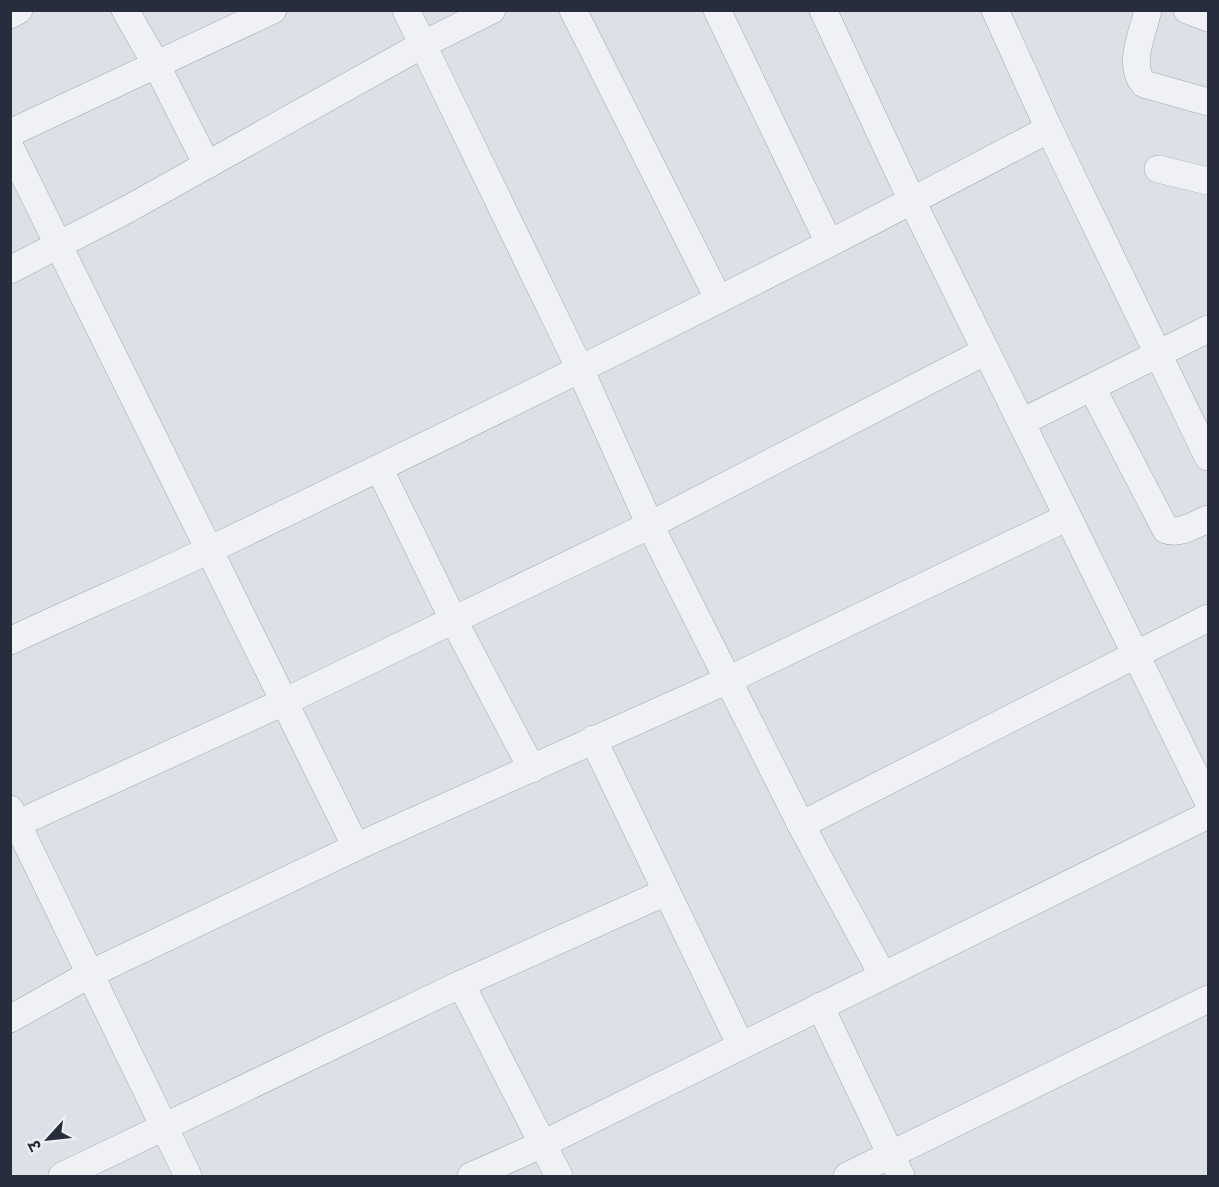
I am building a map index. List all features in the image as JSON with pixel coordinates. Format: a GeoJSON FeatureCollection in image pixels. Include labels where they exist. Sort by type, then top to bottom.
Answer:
{"type":"FeatureCollection","features":[{"type":"Feature","properties":{"kind":"street"},"geometry":{"type":"LineString","coordinates":[[10,15],[19,10]]}},
{"type":"Feature","properties":{"kind":"street"},"geometry":{"type":"LineString","coordinates":[[125,10],[157,66],[207,165]]}},
{"type":"Feature","properties":{"kind":"street"},"geometry":{"type":"LineString","coordinates":[[10,133],[273,10]]}},
{"type":"Feature","properties":{"kind":"street"},"geometry":{"type":"LineString","coordinates":[[406,10],[580,369],[650,525],[801,825],[882,974]]}},
{"type":"Feature","properties":{"kind":"street"},"geometry":{"type":"LineString","coordinates":[[10,270],[128,209],[422,45],[492,10]]}},
{"type":"Feature","properties":{"kind":"street"},"geometry":{"type":"LineString","coordinates":[[573,10],[718,298]]}},
{"type":"Feature","properties":{"kind":"street"},"geometry":{"type":"LineString","coordinates":[[717,10],[829,243]]}},
{"type":"Feature","properties":{"kind":"street"},"geometry":{"type":"LineString","coordinates":[[823,10],[912,201],[1135,657],[1209,801]]}},
{"type":"Feature","properties":{"kind":"street"},"geometry":{"type":"LineString","coordinates":[[995,10],[1049,129],[1209,457]]}},
{"type":"Feature","properties":{"kind":"street"},"geometry":{"type":"LineString","coordinates":[[1148,10],[1135,66],[1138,78],[1144,84],[1209,102]]}},
{"type":"Feature","properties":{"kind":"street"},"geometry":{"type":"LineString","coordinates":[[1188,10],[1209,18]]}},
{"type":"Feature","properties":{"kind":"street"},"geometry":{"type":"LineString","coordinates":[[10,641],[208,551],[580,369],[1049,129]]}},
{"type":"Feature","properties":{"kind":"street"},"geometry":{"type":"LineString","coordinates":[[10,147],[208,551],[286,701],[356,847]]}},
{"type":"Feature","properties":{"kind":"street"},"geometry":{"type":"LineString","coordinates":[[1158,169],[1209,181]]}},
{"type":"Feature","properties":{"kind":"street"},"geometry":{"type":"LineString","coordinates":[[1022,422],[1209,329]]}},
{"type":"Feature","properties":{"kind":"street"},"geometry":{"type":"LineString","coordinates":[[188,1176],[13,820],[286,701],[650,525],[986,351]]}},
{"type":"Feature","properties":{"kind":"street"},"geometry":{"type":"LineString","coordinates":[[1092,388],[1166,530],[1172,532],[1184,530],[1209,519]]}},
{"type":"Feature","properties":{"kind":"street"},"geometry":{"type":"LineString","coordinates":[[379,468],[453,619],[532,769]]}},
{"type":"Feature","properties":{"kind":"street"},"geometry":{"type":"LineString","coordinates":[[10,1019],[90,974],[356,847],[728,680],[1068,517]]}},
{"type":"Feature","properties":{"kind":"street"},"geometry":{"type":"LineString","coordinates":[[801,825],[1209,618]]}},
{"type":"Feature","properties":{"kind":"street"},"geometry":{"type":"LineString","coordinates":[[593,739],[741,1046]]}},
{"type":"Feature","properties":{"kind":"street"},"geometry":{"type":"LineString","coordinates":[[471,1176],[543,1144],[882,974],[1209,815]]}},
{"type":"Feature","properties":{"kind":"street"},"geometry":{"type":"LineString","coordinates":[[62,1176],[461,984],[666,892]]}},
{"type":"Feature","properties":{"kind":"street"},"geometry":{"type":"LineString","coordinates":[[461,984],[559,1176]]}},
{"type":"Feature","properties":{"kind":"street"},"geometry":{"type":"LineString","coordinates":[[847,1176],[896,1166],[1209,999]]}},
{"type":"Feature","properties":{"kind":"street"},"geometry":{"type":"LineString","coordinates":[[820,1006],[896,1166]]}}]}
